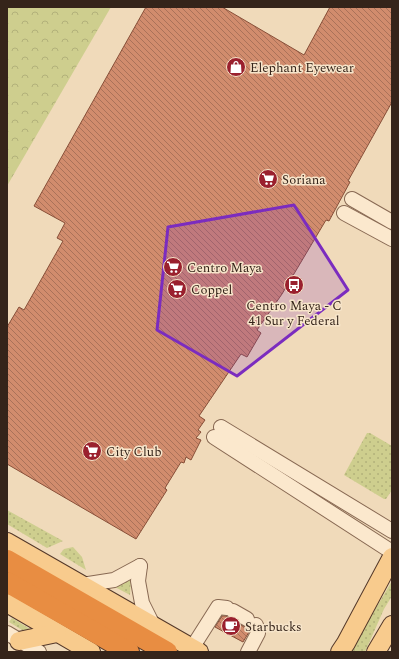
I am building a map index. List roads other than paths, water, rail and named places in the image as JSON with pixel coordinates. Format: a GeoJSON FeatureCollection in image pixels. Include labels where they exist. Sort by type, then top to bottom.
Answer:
{"type":"FeatureCollection","features":[{"type":"Feature","properties":{"kind":"highway"},"geometry":{"type":"LineString","coordinates":[[7,560],[167,652]]}},
{"type":"Feature","properties":{"kind":"highway"},"geometry":{"type":"LineString","coordinates":[[7,582],[129,652]]}},
{"type":"Feature","properties":{"kind":"main road"},"geometry":{"type":"LineString","coordinates":[[7,542],[196,650]]}},
{"type":"Feature","properties":{"kind":"main road"},"geometry":{"type":"LineString","coordinates":[[340,652],[392,557]]}},
{"type":"Feature","properties":{"kind":"main road"},"geometry":{"type":"LineString","coordinates":[[7,603],[91,652]]}},
{"type":"Feature","properties":{"kind":"main road"},"geometry":{"type":"LineString","coordinates":[[376,652],[392,625]]}},
{"type":"Feature","properties":{"kind":"main road"},"geometry":{"type":"LineString","coordinates":[[13,637],[57,633]]}},
{"type":"Feature","properties":{"kind":"street"},"geometry":{"type":"LineString","coordinates":[[352,199],[392,222]]}},
{"type":"Feature","properties":{"kind":"street"},"geometry":{"type":"LineString","coordinates":[[344,213],[392,239]]}},
{"type":"Feature","properties":{"kind":"street"},"geometry":{"type":"LineString","coordinates":[[392,531],[315,484],[218,432],[306,497],[392,552]]}},
{"type":"Feature","properties":{"kind":"street"},"geometry":{"type":"LineString","coordinates":[[306,497],[315,484]]}},
{"type":"Feature","properties":{"kind":"street"},"geometry":{"type":"LineString","coordinates":[[82,585],[114,580],[140,566],[138,581],[142,603],[154,627]]}},
{"type":"Feature","properties":{"kind":"street"},"geometry":{"type":"LineString","coordinates":[[196,650],[218,607],[230,610],[251,622],[258,633],[248,652]]}},
{"type":"Feature","properties":{"kind":"street"},"geometry":{"type":"LineString","coordinates":[[13,637],[39,652]]}},
{"type":"Feature","properties":{"kind":"place","name":"Elephant Eyewear"},"geometry":{"type":"Point","coordinates":[236,67]}},
{"type":"Feature","properties":{"kind":"place","name":"Soriana"},"geometry":{"type":"Point","coordinates":[268,179]}},
{"type":"Feature","properties":{"kind":"place","name":"Centro Maya"},"geometry":{"type":"Point","coordinates":[173,267]}},
{"type":"Feature","properties":{"kind":"place","name":"Centro Maya - C 41 Sur y Federal"},"geometry":{"type":"Point","coordinates":[294,285]}},
{"type":"Feature","properties":{"kind":"place","name":"Coppel"},"geometry":{"type":"Point","coordinates":[177,289]}},
{"type":"Feature","properties":{"kind":"place","name":"City Club"},"geometry":{"type":"Point","coordinates":[92,451]}},
{"type":"Feature","properties":{"kind":"place","name":"Starbucks"},"geometry":{"type":"Point","coordinates":[231,626]}}]}
